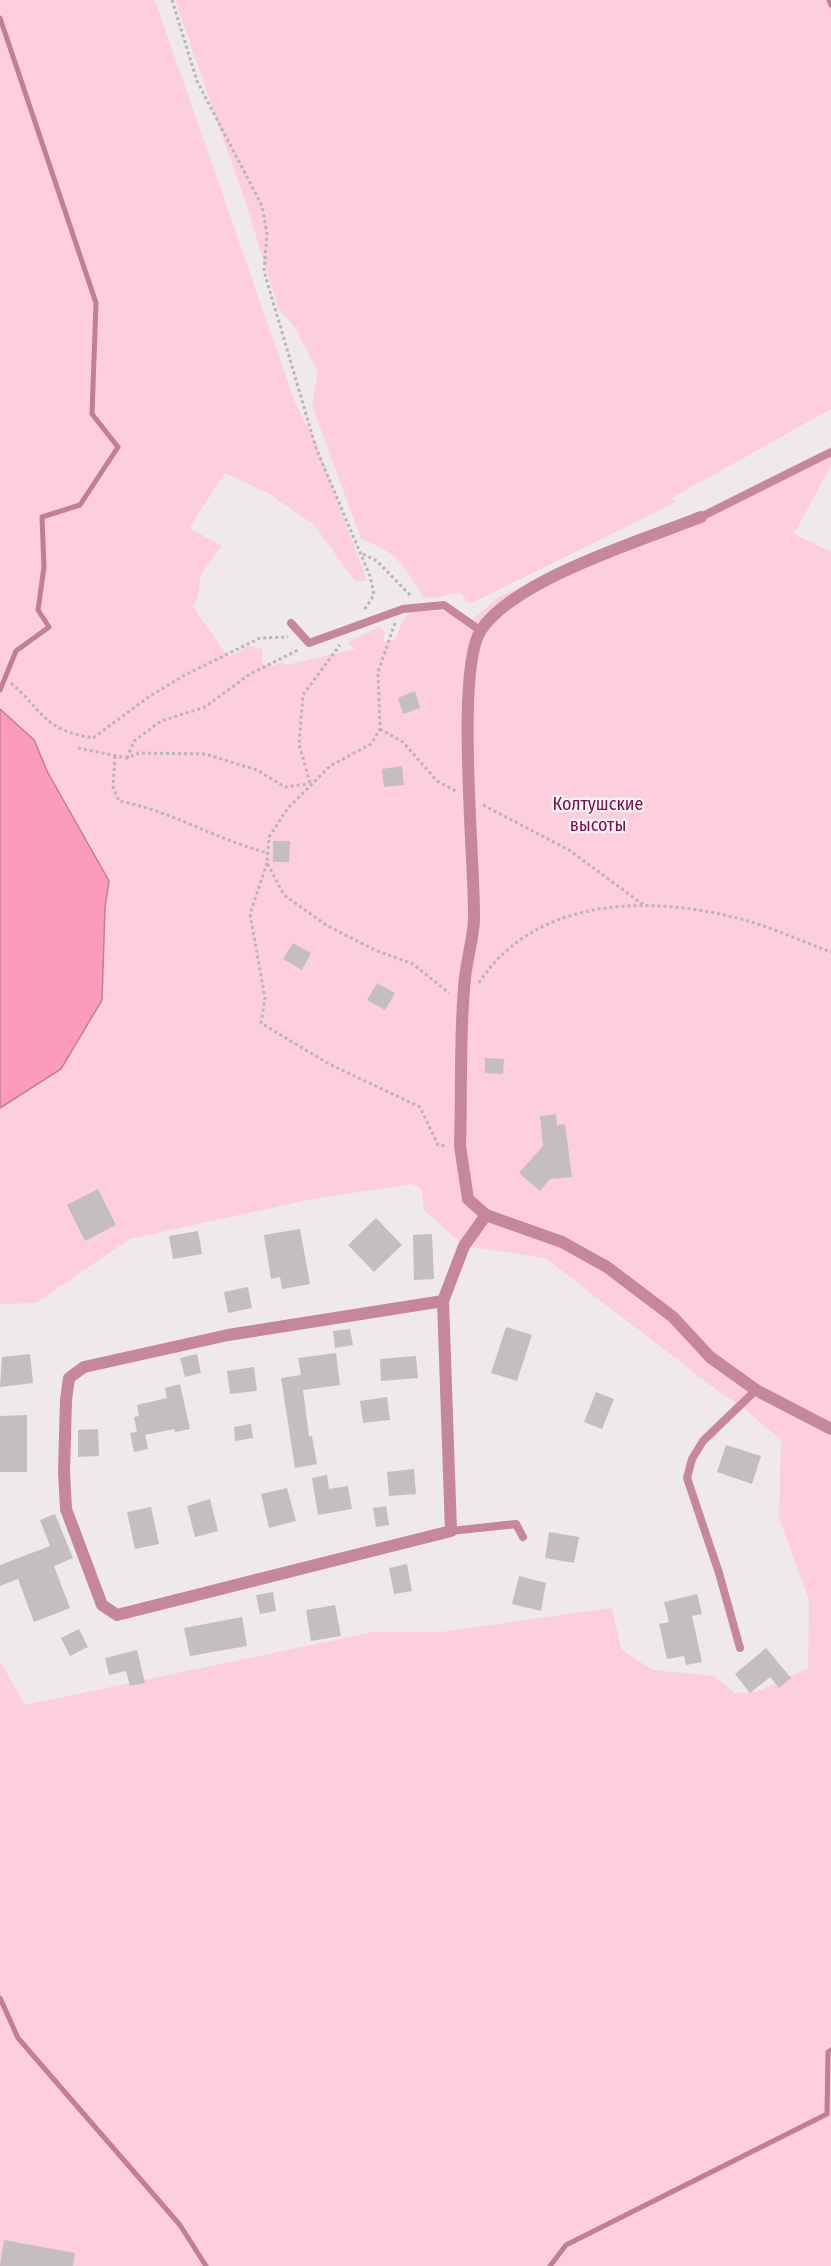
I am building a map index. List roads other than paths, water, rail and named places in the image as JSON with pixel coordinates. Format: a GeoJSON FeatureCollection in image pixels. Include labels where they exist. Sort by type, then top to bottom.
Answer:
{"type":"FeatureCollection","features":[{"type":"Feature","properties":{"kind":"street"},"geometry":{"type":"LineString","coordinates":[[701,517],[535,584],[481,631],[472,650],[469,696],[474,921],[464,979],[460,1146],[468,1198],[486,1215],[562,1242],[607,1267],[673,1317],[710,1357],[756,1390],[831,1429]]}},
{"type":"Feature","properties":{"kind":"street"},"geometry":{"type":"LineString","coordinates":[[443,1301],[228,1335],[84,1367],[69,1378],[66,1400],[64,1472],[66,1509],[102,1605],[117,1615],[451,1531],[443,1301],[464,1246],[486,1215]]}},
{"type":"Feature","properties":{"kind":"lane"},"geometry":{"type":"LineString","coordinates":[[701,517],[831,452]]}},
{"type":"Feature","properties":{"kind":"lane"},"geometry":{"type":"LineString","coordinates":[[291,623],[301,637],[309,643],[394,613],[420,606],[444,604],[481,631]]}},
{"type":"Feature","properties":{"kind":"lane"},"geometry":{"type":"LineString","coordinates":[[740,1648],[719,1573],[687,1478],[692,1459],[703,1441],[756,1390]]}},
{"type":"Feature","properties":{"kind":"lane"},"geometry":{"type":"LineString","coordinates":[[451,1531],[516,1524],[523,1537]]}},
{"type":"Feature","properties":{"kind":"waterway"},"geometry":{"type":"LineString","coordinates":[[829,0],[831,5]]}},
{"type":"Feature","properties":{"kind":"waterway"},"geometry":{"type":"LineString","coordinates":[[0,18],[96,303],[92,414],[118,447],[80,505],[42,517],[44,567],[38,610],[49,627],[16,651],[0,690]]}},
{"type":"Feature","properties":{"kind":"waterway"},"geometry":{"type":"LineString","coordinates":[[0,1998],[18,2038],[180,2225],[206,2266]]}},
{"type":"Feature","properties":{"kind":"waterway"},"geometry":{"type":"LineString","coordinates":[[550,2266],[566,2245],[827,2114],[828,2052],[831,2050]]}},
{"type":"Feature","properties":{"kind":"park label","name":"Колтушские высоты"},"geometry":{"type":"Point","coordinates":[598,814]}}]}
